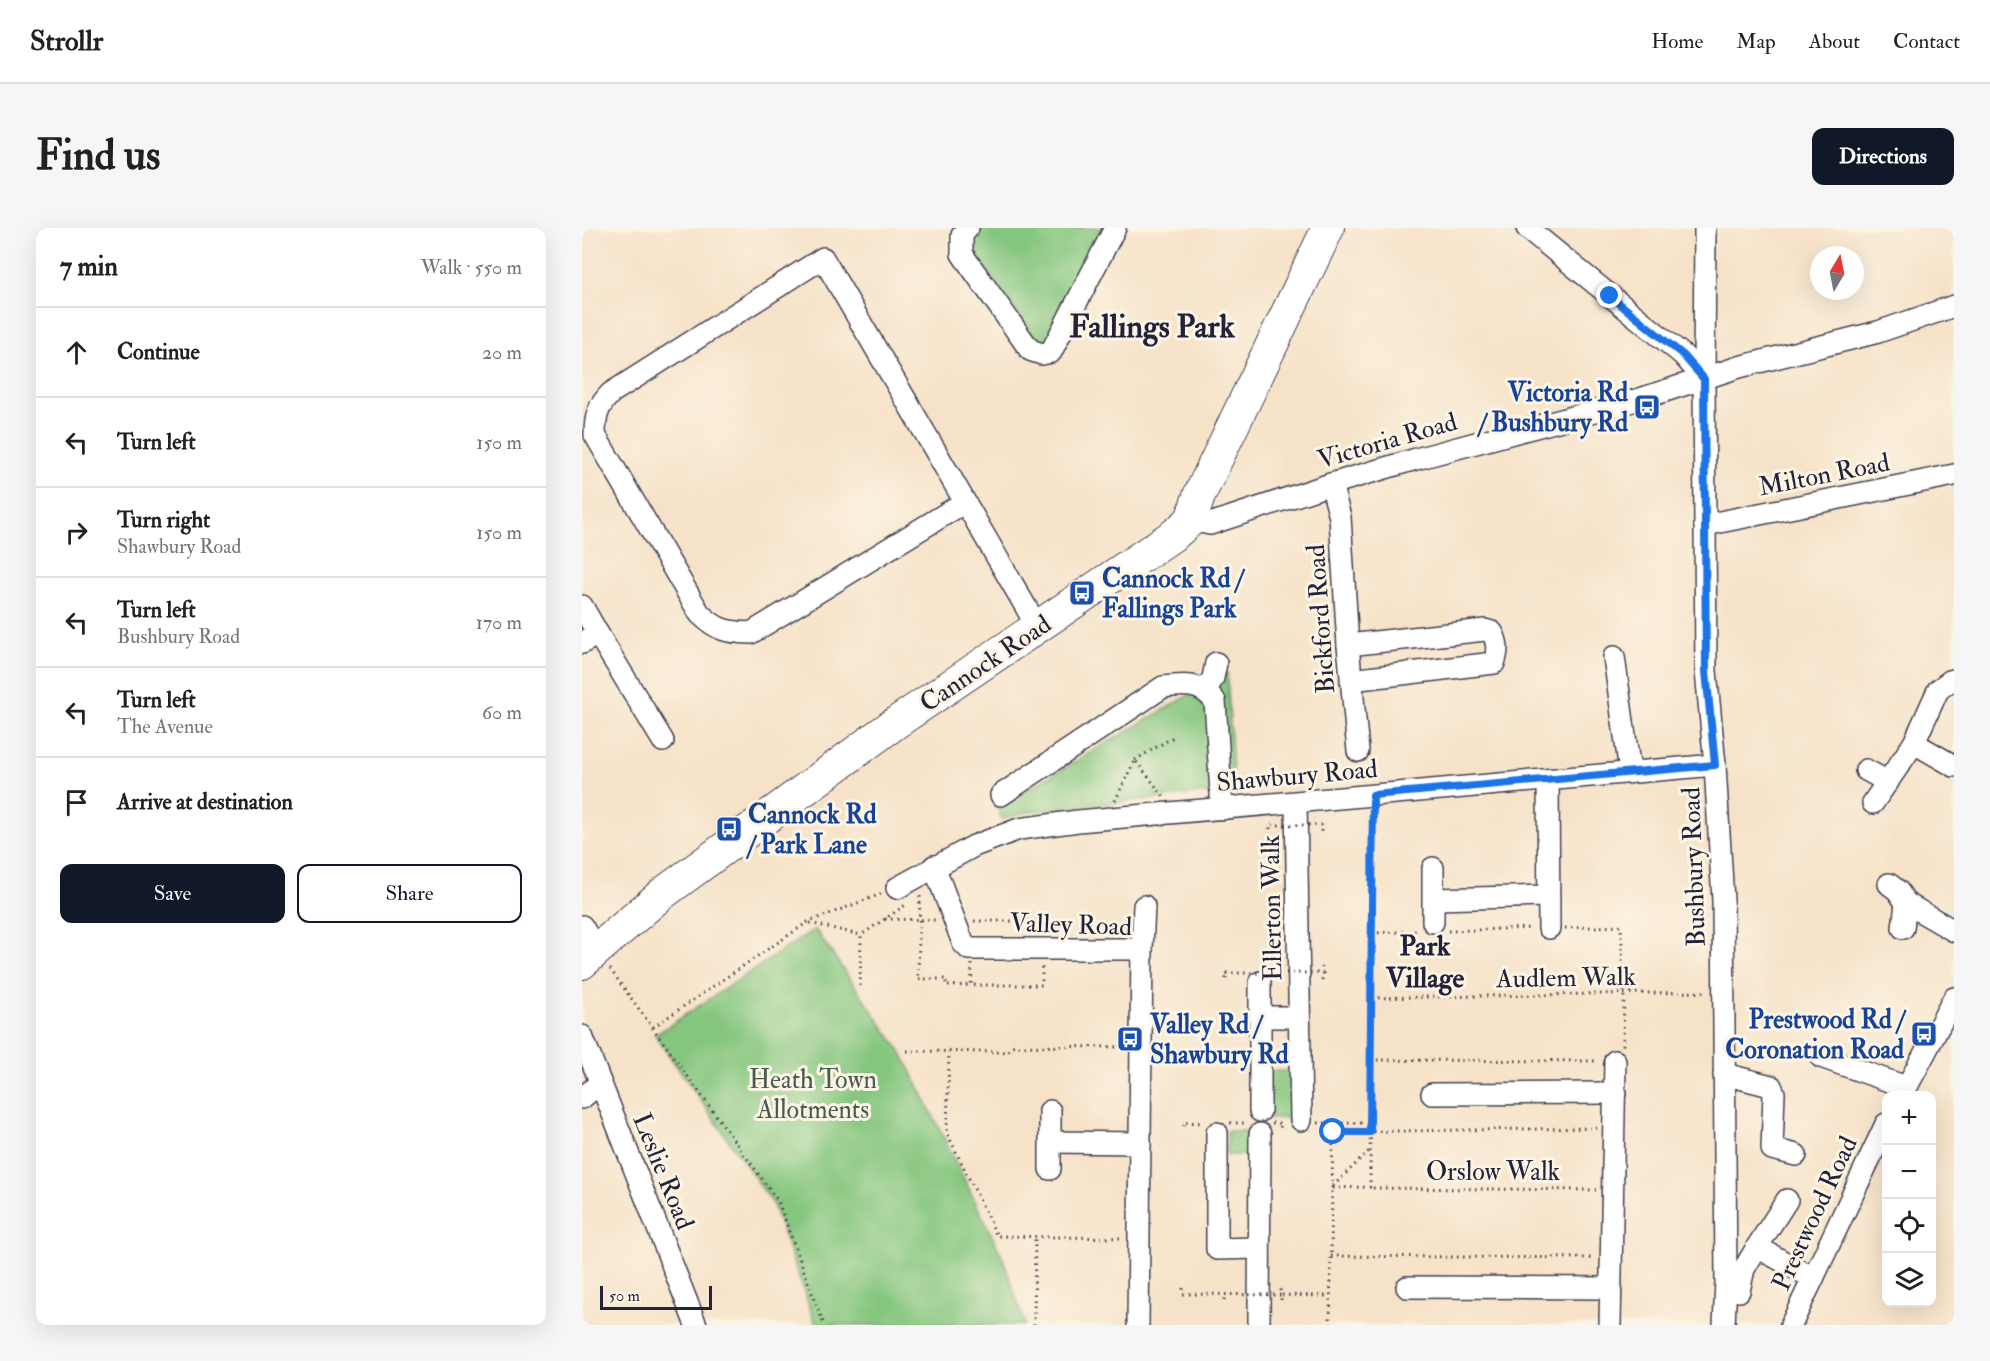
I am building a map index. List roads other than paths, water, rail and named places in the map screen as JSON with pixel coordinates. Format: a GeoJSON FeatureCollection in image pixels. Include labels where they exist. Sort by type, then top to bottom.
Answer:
{"type":"FeatureCollection","features":[{"type":"Feature","properties":{"kind":"highway"},"geometry":{"type":"LineString","coordinates":[[1191,520],[1199,496],[1328,228]]}},
{"type":"Feature","properties":{"kind":"highway","name":"Cannock Road"},"geometry":{"type":"LineString","coordinates":[[587,946],[662,894],[894,724],[1175,534],[1191,520]]}},
{"type":"Feature","properties":{"kind":"street"},"geometry":{"type":"LineString","coordinates":[[968,228],[962,235],[962,254],[1030,350],[1042,354],[1051,352],[1115,228]]}},
{"type":"Feature","properties":{"kind":"street"},"geometry":{"type":"LineString","coordinates":[[1527,228],[1683,355],[1704,379]]}},
{"type":"Feature","properties":{"kind":"street","name":"Bushbury Road"},"geometry":{"type":"LineString","coordinates":[[1705,228],[1706,671],[1715,765],[1723,902],[1726,1281],[1724,1325]]}},
{"type":"Feature","properties":{"kind":"street"},"geometry":{"type":"LineString","coordinates":[[965,502],[751,633],[729,633],[713,627],[700,614],[595,435],[595,418],[600,403],[611,393],[823,258],[965,502],[1038,628]]}},
{"type":"Feature","properties":{"kind":"street","name":"Victoria Road"},"geometry":{"type":"LineString","coordinates":[[1191,520],[1210,524],[1331,484],[1501,435],[1640,399],[1739,367],[1878,332],[1954,306]]}},
{"type":"Feature","properties":{"kind":"street","name":"Milton Road"},"geometry":{"type":"LineString","coordinates":[[1705,525],[1954,475]]}},
{"type":"Feature","properties":{"kind":"street","name":"Bickford Road"},"geometry":{"type":"LineString","coordinates":[[1331,484],[1340,518],[1348,645],[1358,751]]}},
{"type":"Feature","properties":{"kind":"street"},"geometry":{"type":"LineString","coordinates":[[582,606],[590,638],[663,741]]}},
{"type":"Feature","properties":{"kind":"street"},"geometry":{"type":"LineString","coordinates":[[1348,645],[1485,630],[1492,632],[1497,647],[1494,663],[1351,680]]}},
{"type":"Feature","properties":{"kind":"street"},"geometry":{"type":"LineString","coordinates":[[1614,657],[1630,772]]}},
{"type":"Feature","properties":{"kind":"street"},"geometry":{"type":"LineString","coordinates":[[1206,690],[1214,678],[1216,663]]}},
{"type":"Feature","properties":{"kind":"street"},"geometry":{"type":"LineString","coordinates":[[1873,803],[1914,743],[1938,690],[1954,680]]}},
{"type":"Feature","properties":{"kind":"street"},"geometry":{"type":"LineString","coordinates":[[1000,795],[1163,687],[1182,685],[1206,690],[1215,701],[1222,809]]}},
{"type":"Feature","properties":{"kind":"street"},"geometry":{"type":"LineString","coordinates":[[1914,743],[1954,766]]}},
{"type":"Feature","properties":{"kind":"street","name":"Shawbury Road"},"geometry":{"type":"LineString","coordinates":[[897,888],[974,846],[1019,830],[1078,820],[1715,765]]}},
{"type":"Feature","properties":{"kind":"street"},"geometry":{"type":"LineString","coordinates":[[1866,770],[1888,782]]}},
{"type":"Feature","properties":{"kind":"street"},"geometry":{"type":"LineString","coordinates":[[1548,780],[1549,928]]}},
{"type":"Feature","properties":{"kind":"street","name":"Ellerton Walk"},"geometry":{"type":"LineString","coordinates":[[1296,802],[1299,1017],[1296,1122]]}},
{"type":"Feature","properties":{"kind":"street","name":"Valley Road"},"geometry":{"type":"LineString","coordinates":[[934,866],[963,943],[969,949],[1142,949],[1138,1325]]}},
{"type":"Feature","properties":{"kind":"street"},"geometry":{"type":"LineString","coordinates":[[1432,928],[1433,868]]}},
{"type":"Feature","properties":{"kind":"street"},"geometry":{"type":"LineString","coordinates":[[1903,928],[1900,889],[1954,931]]}},
{"type":"Feature","properties":{"kind":"street"},"geometry":{"type":"LineString","coordinates":[[1434,898],[1548,896]]}},
{"type":"Feature","properties":{"kind":"street"},"geometry":{"type":"LineString","coordinates":[[1142,949],[1144,906]]}},
{"type":"Feature","properties":{"kind":"street"},"geometry":{"type":"LineString","coordinates":[[1260,982],[1260,1111]]}},
{"type":"Feature","properties":{"kind":"street"},"geometry":{"type":"LineString","coordinates":[[1821,1057],[1904,1091],[1953,1003]]}},
{"type":"Feature","properties":{"kind":"street"},"geometry":{"type":"LineString","coordinates":[[1260,1017],[1299,1017]]}},
{"type":"Feature","properties":{"kind":"street","name":"Leslie Road"},"geometry":{"type":"LineString","coordinates":[[582,1036],[696,1325]]}},
{"type":"Feature","properties":{"kind":"street"},"geometry":{"type":"LineString","coordinates":[[1610,1325],[1615,1061]]}},
{"type":"Feature","properties":{"kind":"street"},"geometry":{"type":"LineString","coordinates":[[1724,1074],[1772,1086],[1774,1093],[1772,1149],[1796,1155]]}},
{"type":"Feature","properties":{"kind":"street"},"geometry":{"type":"LineString","coordinates":[[582,1098],[600,1083]]}},
{"type":"Feature","properties":{"kind":"street"},"geometry":{"type":"LineString","coordinates":[[1432,1094],[1614,1093]]}},
{"type":"Feature","properties":{"kind":"street"},"geometry":{"type":"LineString","coordinates":[[1050,1111],[1050,1169]]}},
{"type":"Feature","properties":{"kind":"street"},"geometry":{"type":"LineString","coordinates":[[1217,1133],[1217,1249],[1259,1248]]}},
{"type":"Feature","properties":{"kind":"street"},"geometry":{"type":"LineString","coordinates":[[1259,1325],[1260,1134]]}},
{"type":"Feature","properties":{"kind":"street","name":"Prestwood Road"},"geometry":{"type":"LineString","coordinates":[[1791,1325],[1882,1134]]}},
{"type":"Feature","properties":{"kind":"street"},"geometry":{"type":"LineString","coordinates":[[1051,1142],[1140,1143]]}},
{"type":"Feature","properties":{"kind":"street"},"geometry":{"type":"LineString","coordinates":[[1739,1292],[1744,1269],[1787,1200]]}},
{"type":"Feature","properties":{"kind":"street"},"geometry":{"type":"LineString","coordinates":[[1757,1247],[1813,1278]]}},
{"type":"Feature","properties":{"kind":"street"},"geometry":{"type":"LineString","coordinates":[[1407,1287],[1611,1288]]}},
{"type":"Feature","properties":{"kind":"place","name":"Victoria Rd / Bushbury Rd"},"geometry":{"type":"Point","coordinates":[1647,407]}},
{"type":"Feature","properties":{"kind":"place","name":"Cannock Rd / Fallings Park"},"geometry":{"type":"Point","coordinates":[1082,593]}},
{"type":"Feature","properties":{"kind":"place","name":"Cannock Rd / Park Lane"},"geometry":{"type":"Point","coordinates":[729,829]}},
{"type":"Feature","properties":{"kind":"place","name":"Prestwood Rd / Coronation Road"},"geometry":{"type":"Point","coordinates":[1924,1034]}},
{"type":"Feature","properties":{"kind":"place","name":"Valley Rd / Shawbury Rd"},"geometry":{"type":"Point","coordinates":[1130,1039]}},
{"type":"Feature","properties":{"kind":"district","name":"Fallings Park"},"geometry":{"type":"Point","coordinates":[1152,326]}},
{"type":"Feature","properties":{"kind":"district","name":"Park Village"},"geometry":{"type":"Point","coordinates":[1425,961]}},
{"type":"Feature","properties":{"kind":"park label","name":"Heath Town Allotments"},"geometry":{"type":"Point","coordinates":[813,1094]}}]}
